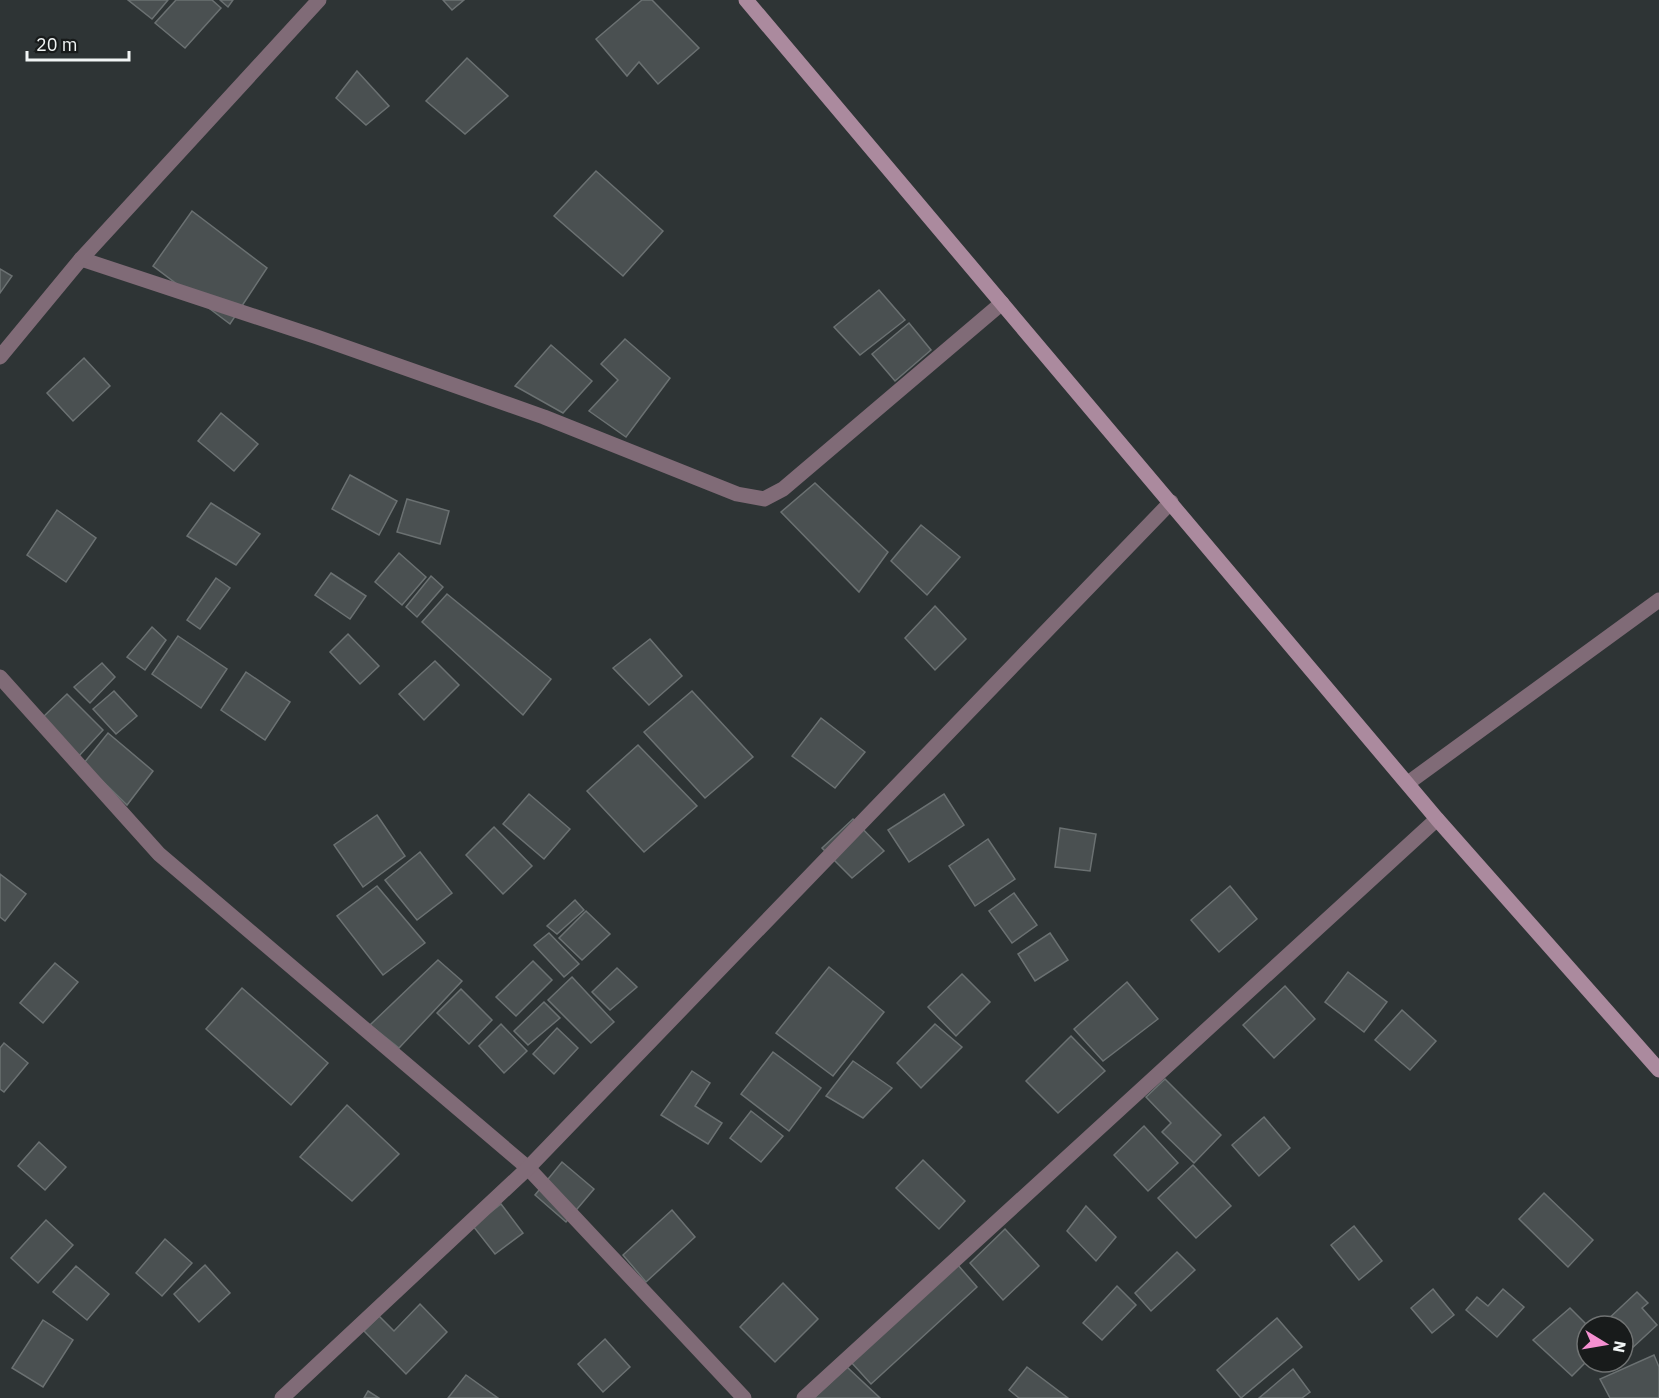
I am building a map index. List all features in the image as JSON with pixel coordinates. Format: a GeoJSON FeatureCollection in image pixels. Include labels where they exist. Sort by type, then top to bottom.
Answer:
{"type":"FeatureCollection","features":[{"type":"Feature","properties":{"kind":"street"},"geometry":{"type":"LineString","coordinates":[[0,357],[81,259],[319,0]]}},
{"type":"Feature","properties":{"kind":"street"},"geometry":{"type":"LineString","coordinates":[[746,0],[1437,819],[1659,1070]]}},
{"type":"Feature","properties":{"kind":"street"},"geometry":{"type":"LineString","coordinates":[[81,259],[317,337],[544,417],[737,494],[764,499],[783,489],[1002,303]]}},
{"type":"Feature","properties":{"kind":"street"},"geometry":{"type":"LineString","coordinates":[[282,1398],[528,1168],[1171,502]]}},
{"type":"Feature","properties":{"kind":"street"},"geometry":{"type":"LineString","coordinates":[[1408,783],[1659,600]]}},
{"type":"Feature","properties":{"kind":"street"},"geometry":{"type":"LineString","coordinates":[[0,677],[159,854],[528,1168],[744,1398]]}},
{"type":"Feature","properties":{"kind":"street"},"geometry":{"type":"LineString","coordinates":[[804,1398],[1437,819]]}},
{"type":"Feature","properties":{"kind":"building"},"geometry":{"type":"Polygon","coordinates":[[[128,0],[168,0],[152,19],[128,0]]]}},
{"type":"Feature","properties":{"kind":"building"},"geometry":{"type":"Polygon","coordinates":[[[176,0],[212,0],[221,8],[185,48],[155,23],[176,0]]]}},
{"type":"Feature","properties":{"kind":"building"},"geometry":{"type":"Polygon","coordinates":[[[220,0],[233,0],[228,7],[220,0]]]}},
{"type":"Feature","properties":{"kind":"building"},"geometry":{"type":"Polygon","coordinates":[[[443,0],[464,0],[452,10],[443,0]]]}},
{"type":"Feature","properties":{"kind":"building"},"geometry":{"type":"Polygon","coordinates":[[[642,0],[652,0],[699,48],[658,84],[639,62],[627,76],[596,39],[642,0]]]}},
{"type":"Feature","properties":{"kind":"building"},"geometry":{"type":"Polygon","coordinates":[[[467,58],[508,96],[465,134],[426,101],[467,58]]]}},
{"type":"Feature","properties":{"kind":"building"},"geometry":{"type":"Polygon","coordinates":[[[357,71],[389,106],[366,125],[336,98],[357,71]]]}},
{"type":"Feature","properties":{"kind":"building"},"geometry":{"type":"Polygon","coordinates":[[[596,171],[663,231],[623,276],[554,216],[596,171]]]}},
{"type":"Feature","properties":{"kind":"building"},"geometry":{"type":"Polygon","coordinates":[[[192,211],[267,268],[230,324],[153,266],[192,211]]]}},
{"type":"Feature","properties":{"kind":"building"},"geometry":{"type":"Polygon","coordinates":[[[0,269],[12,276],[0,293],[0,269]]]}},
{"type":"Feature","properties":{"kind":"building"},"geometry":{"type":"Polygon","coordinates":[[[879,290],[905,320],[860,355],[834,327],[879,290]]]}},
{"type":"Feature","properties":{"kind":"building"},"geometry":{"type":"Polygon","coordinates":[[[909,323],[931,350],[895,381],[872,354],[909,323]]]}},
{"type":"Feature","properties":{"kind":"building"},"geometry":{"type":"Polygon","coordinates":[[[625,339],[670,378],[626,437],[589,411],[618,380],[601,364],[625,339]]]}},
{"type":"Feature","properties":{"kind":"building"},"geometry":{"type":"Polygon","coordinates":[[[551,345],[592,381],[563,413],[515,386],[551,345]]]}},
{"type":"Feature","properties":{"kind":"building"},"geometry":{"type":"Polygon","coordinates":[[[84,358],[110,386],[73,421],[47,393],[84,358]]]}},
{"type":"Feature","properties":{"kind":"building"},"geometry":{"type":"Polygon","coordinates":[[[221,413],[258,444],[234,471],[198,441],[221,413]]]}},
{"type":"Feature","properties":{"kind":"building"},"geometry":{"type":"Polygon","coordinates":[[[350,475],[397,501],[379,535],[332,509],[350,475]]]}},
{"type":"Feature","properties":{"kind":"building"},"geometry":{"type":"Polygon","coordinates":[[[815,483],[888,552],[859,592],[781,512],[815,483]]]}},
{"type":"Feature","properties":{"kind":"building"},"geometry":{"type":"Polygon","coordinates":[[[407,499],[449,511],[440,544],[397,532],[407,499]]]}},
{"type":"Feature","properties":{"kind":"building"},"geometry":{"type":"Polygon","coordinates":[[[211,503],[260,534],[236,565],[187,536],[211,503]]]}},
{"type":"Feature","properties":{"kind":"building"},"geometry":{"type":"Polygon","coordinates":[[[57,510],[96,538],[66,582],[27,555],[57,510]]]}},
{"type":"Feature","properties":{"kind":"building"},"geometry":{"type":"Polygon","coordinates":[[[921,525],[960,557],[927,595],[891,561],[921,525]]]}},
{"type":"Feature","properties":{"kind":"building"},"geometry":{"type":"Polygon","coordinates":[[[399,553],[426,577],[402,605],[375,582],[399,553]]]}},
{"type":"Feature","properties":{"kind":"building"},"geometry":{"type":"Polygon","coordinates":[[[331,573],[366,596],[350,619],[315,595],[331,573]]]}},
{"type":"Feature","properties":{"kind":"building"},"geometry":{"type":"Polygon","coordinates":[[[431,576],[443,587],[417,617],[406,607],[431,576]]]}},
{"type":"Feature","properties":{"kind":"building"},"geometry":{"type":"Polygon","coordinates":[[[216,578],[230,588],[200,629],[187,620],[216,578]]]}},
{"type":"Feature","properties":{"kind":"building"},"geometry":{"type":"Polygon","coordinates":[[[447,594],[551,679],[523,715],[422,622],[447,594]]]}},
{"type":"Feature","properties":{"kind":"building"},"geometry":{"type":"Polygon","coordinates":[[[935,606],[966,639],[935,670],[905,638],[935,606]]]}},
{"type":"Feature","properties":{"kind":"building"},"geometry":{"type":"Polygon","coordinates":[[[152,627],[166,640],[145,670],[127,657],[152,627]]]}},
{"type":"Feature","properties":{"kind":"building"},"geometry":{"type":"Polygon","coordinates":[[[348,634],[379,666],[360,684],[330,652],[348,634]]]}},
{"type":"Feature","properties":{"kind":"building"},"geometry":{"type":"Polygon","coordinates":[[[178,636],[227,669],[201,708],[152,674],[178,636]]]}},
{"type":"Feature","properties":{"kind":"building"},"geometry":{"type":"Polygon","coordinates":[[[650,639],[682,676],[649,705],[613,668],[650,639]]]}},
{"type":"Feature","properties":{"kind":"building"},"geometry":{"type":"Polygon","coordinates":[[[435,661],[459,685],[424,720],[399,694],[435,661]]]}},
{"type":"Feature","properties":{"kind":"building"},"geometry":{"type":"Polygon","coordinates":[[[102,663],[115,677],[90,703],[74,687],[102,663]]]}},
{"type":"Feature","properties":{"kind":"building"},"geometry":{"type":"Polygon","coordinates":[[[246,672],[290,702],[265,740],[221,710],[246,672]]]}},
{"type":"Feature","properties":{"kind":"building"},"geometry":{"type":"Polygon","coordinates":[[[114,691],[137,716],[116,734],[93,709],[114,691]]]}},
{"type":"Feature","properties":{"kind":"building"},"geometry":{"type":"Polygon","coordinates":[[[692,691],[753,757],[705,798],[644,732],[692,691]]]}},
{"type":"Feature","properties":{"kind":"building"},"geometry":{"type":"Polygon","coordinates":[[[67,694],[103,730],[78,757],[42,718],[67,694]]]}},
{"type":"Feature","properties":{"kind":"building"},"geometry":{"type":"Polygon","coordinates":[[[821,718],[865,752],[835,788],[792,756],[821,718]]]}},
{"type":"Feature","properties":{"kind":"building"},"geometry":{"type":"Polygon","coordinates":[[[108,733],[153,771],[127,805],[84,763],[108,733]]]}},
{"type":"Feature","properties":{"kind":"building"},"geometry":{"type":"Polygon","coordinates":[[[638,745],[697,806],[644,852],[587,791],[638,745]]]}},
{"type":"Feature","properties":{"kind":"building"},"geometry":{"type":"Polygon","coordinates":[[[529,794],[570,829],[544,859],[503,824],[529,794]]]}},
{"type":"Feature","properties":{"kind":"building"},"geometry":{"type":"Polygon","coordinates":[[[944,794],[964,825],[909,862],[888,830],[944,794]]]}},
{"type":"Feature","properties":{"kind":"building"},"geometry":{"type":"Polygon","coordinates":[[[377,815],[405,856],[363,887],[334,845],[377,815]]]}},
{"type":"Feature","properties":{"kind":"building"},"geometry":{"type":"Polygon","coordinates":[[[853,819],[884,851],[852,878],[822,848],[853,819]]]}},
{"type":"Feature","properties":{"kind":"building"},"geometry":{"type":"Polygon","coordinates":[[[494,827],[532,866],[503,894],[466,855],[494,827]]]}},
{"type":"Feature","properties":{"kind":"building"},"geometry":{"type":"Polygon","coordinates":[[[1060,828],[1096,834],[1090,871],[1055,867],[1060,828]]]}},
{"type":"Feature","properties":{"kind":"building"},"geometry":{"type":"Polygon","coordinates":[[[988,839],[1015,879],[975,906],[949,866],[988,839]]]}},
{"type":"Feature","properties":{"kind":"building"},"geometry":{"type":"Polygon","coordinates":[[[420,852],[452,893],[417,920],[385,880],[420,852]]]}},
{"type":"Feature","properties":{"kind":"building"},"geometry":{"type":"Polygon","coordinates":[[[0,874],[26,894],[5,921],[0,917],[0,874]]]}},
{"type":"Feature","properties":{"kind":"building"},"geometry":{"type":"Polygon","coordinates":[[[377,886],[425,943],[383,975],[337,916],[377,886]]]}},
{"type":"Feature","properties":{"kind":"building"},"geometry":{"type":"Polygon","coordinates":[[[1230,886],[1257,919],[1219,952],[1191,920],[1230,886]]]}},
{"type":"Feature","properties":{"kind":"building"},"geometry":{"type":"Polygon","coordinates":[[[1014,893],[1037,925],[1012,943],[989,911],[1014,893]]]}},
{"type":"Feature","properties":{"kind":"building"},"geometry":{"type":"Polygon","coordinates":[[[575,900],[584,910],[557,934],[547,926],[575,900]]]}},
{"type":"Feature","properties":{"kind":"building"},"geometry":{"type":"Polygon","coordinates":[[[586,911],[610,934],[582,960],[559,938],[586,911]]]}},
{"type":"Feature","properties":{"kind":"building"},"geometry":{"type":"Polygon","coordinates":[[[549,933],[579,964],[564,977],[534,945],[549,933]]]}},
{"type":"Feature","properties":{"kind":"building"},"geometry":{"type":"Polygon","coordinates":[[[1050,933],[1068,960],[1035,981],[1018,954],[1050,933]]]}},
{"type":"Feature","properties":{"kind":"building"},"geometry":{"type":"Polygon","coordinates":[[[438,960],[462,981],[399,1048],[370,1025],[438,960]]]}},
{"type":"Feature","properties":{"kind":"building"},"geometry":{"type":"Polygon","coordinates":[[[533,961],[552,980],[516,1016],[496,997],[533,961]]]}},
{"type":"Feature","properties":{"kind":"building"},"geometry":{"type":"Polygon","coordinates":[[[55,963],[78,982],[43,1023],[20,1003],[55,963]]]}},
{"type":"Feature","properties":{"kind":"building"},"geometry":{"type":"Polygon","coordinates":[[[829,967],[884,1012],[833,1076],[776,1033],[829,967]]]}},
{"type":"Feature","properties":{"kind":"building"},"geometry":{"type":"Polygon","coordinates":[[[617,968],[637,987],[610,1010],[592,992],[617,968]]]}},
{"type":"Feature","properties":{"kind":"building"},"geometry":{"type":"Polygon","coordinates":[[[1348,972],[1387,1002],[1364,1032],[1325,1002],[1348,972]]]}},
{"type":"Feature","properties":{"kind":"building"},"geometry":{"type":"Polygon","coordinates":[[[962,974],[990,1002],[956,1036],[928,1007],[962,974]]]}},
{"type":"Feature","properties":{"kind":"building"},"geometry":{"type":"Polygon","coordinates":[[[572,977],[614,1022],[591,1043],[548,1000],[572,977]]]}},
{"type":"Feature","properties":{"kind":"building"},"geometry":{"type":"Polygon","coordinates":[[[1127,982],[1158,1019],[1103,1061],[1074,1029],[1127,982]]]}},
{"type":"Feature","properties":{"kind":"building"},"geometry":{"type":"Polygon","coordinates":[[[1285,986],[1315,1019],[1274,1058],[1243,1025],[1285,986]]]}},
{"type":"Feature","properties":{"kind":"building"},"geometry":{"type":"Polygon","coordinates":[[[242,988],[328,1063],[291,1105],[206,1029],[242,988]]]}},
{"type":"Feature","properties":{"kind":"building"},"geometry":{"type":"Polygon","coordinates":[[[461,989],[492,1020],[469,1044],[437,1013],[461,989]]]}},
{"type":"Feature","properties":{"kind":"building"},"geometry":{"type":"Polygon","coordinates":[[[544,1002],[560,1018],[528,1045],[514,1031],[544,1002]]]}},
{"type":"Feature","properties":{"kind":"building"},"geometry":{"type":"Polygon","coordinates":[[[1402,1010],[1436,1041],[1410,1070],[1375,1040],[1402,1010]]]}},
{"type":"Feature","properties":{"kind":"building"},"geometry":{"type":"Polygon","coordinates":[[[501,1024],[527,1051],[504,1073],[479,1046],[501,1024]]]}},
{"type":"Feature","properties":{"kind":"building"},"geometry":{"type":"Polygon","coordinates":[[[935,1024],[962,1047],[921,1088],[897,1063],[935,1024]]]}},
{"type":"Feature","properties":{"kind":"building"},"geometry":{"type":"Polygon","coordinates":[[[557,1028],[578,1048],[554,1074],[533,1054],[557,1028]]]}},
{"type":"Feature","properties":{"kind":"building"},"geometry":{"type":"Polygon","coordinates":[[[1071,1036],[1105,1071],[1058,1113],[1026,1081],[1071,1036]]]}},
{"type":"Feature","properties":{"kind":"building"},"geometry":{"type":"Polygon","coordinates":[[[4,1043],[28,1063],[4,1092],[0,1089],[0,1048],[4,1043]]]}},
{"type":"Feature","properties":{"kind":"building"},"geometry":{"type":"Polygon","coordinates":[[[773,1052],[821,1088],[789,1131],[741,1094],[773,1052]]]}},
{"type":"Feature","properties":{"kind":"building"},"geometry":{"type":"Polygon","coordinates":[[[853,1061],[892,1088],[863,1118],[826,1096],[853,1061]]]}},
{"type":"Feature","properties":{"kind":"building"},"geometry":{"type":"Polygon","coordinates":[[[692,1071],[710,1083],[695,1106],[722,1123],[708,1144],[661,1115],[692,1071]]]}},
{"type":"Feature","properties":{"kind":"building"},"geometry":{"type":"Polygon","coordinates":[[[1165,1079],[1221,1135],[1194,1163],[1162,1132],[1171,1123],[1146,1097],[1165,1079]]]}},
{"type":"Feature","properties":{"kind":"building"},"geometry":{"type":"Polygon","coordinates":[[[347,1105],[399,1154],[352,1201],[300,1157],[347,1105]]]}},
{"type":"Feature","properties":{"kind":"building"},"geometry":{"type":"Polygon","coordinates":[[[751,1111],[783,1136],[761,1162],[730,1138],[751,1111]]]}},
{"type":"Feature","properties":{"kind":"building"},"geometry":{"type":"Polygon","coordinates":[[[1264,1117],[1290,1148],[1259,1176],[1232,1145],[1264,1117]]]}},
{"type":"Feature","properties":{"kind":"building"},"geometry":{"type":"Polygon","coordinates":[[[1144,1126],[1178,1163],[1148,1191],[1114,1155],[1144,1126]]]}},
{"type":"Feature","properties":{"kind":"building"},"geometry":{"type":"Polygon","coordinates":[[[39,1142],[66,1167],[45,1190],[18,1166],[39,1142]]]}},
{"type":"Feature","properties":{"kind":"building"},"geometry":{"type":"Polygon","coordinates":[[[923,1160],[965,1201],[939,1229],[896,1188],[923,1160]]]}},
{"type":"Feature","properties":{"kind":"building"},"geometry":{"type":"Polygon","coordinates":[[[562,1162],[594,1189],[566,1222],[535,1195],[562,1162]]]}},
{"type":"Feature","properties":{"kind":"building"},"geometry":{"type":"Polygon","coordinates":[[[1193,1165],[1231,1206],[1196,1238],[1158,1198],[1193,1165]]]}},
{"type":"Feature","properties":{"kind":"building"},"geometry":{"type":"Polygon","coordinates":[[[1544,1193],[1593,1240],[1568,1267],[1519,1219],[1544,1193]]]}},
{"type":"Feature","properties":{"kind":"building"},"geometry":{"type":"Polygon","coordinates":[[[501,1204],[523,1233],[495,1254],[473,1226],[501,1204]]]}},
{"type":"Feature","properties":{"kind":"building"},"geometry":{"type":"Polygon","coordinates":[[[1086,1206],[1116,1237],[1096,1261],[1067,1231],[1086,1206]]]}},
{"type":"Feature","properties":{"kind":"building"},"geometry":{"type":"Polygon","coordinates":[[[672,1210],[695,1237],[646,1282],[623,1255],[672,1210]]]}},
{"type":"Feature","properties":{"kind":"building"},"geometry":{"type":"Polygon","coordinates":[[[46,1220],[73,1245],[38,1283],[11,1258],[46,1220]]]}},
{"type":"Feature","properties":{"kind":"building"},"geometry":{"type":"Polygon","coordinates":[[[1354,1226],[1382,1261],[1359,1280],[1331,1245],[1354,1226]]]}},
{"type":"Feature","properties":{"kind":"building"},"geometry":{"type":"Polygon","coordinates":[[[1005,1229],[1039,1266],[1003,1300],[970,1263],[1005,1229]]]}},
{"type":"Feature","properties":{"kind":"building"},"geometry":{"type":"Polygon","coordinates":[[[165,1239],[192,1263],[162,1296],[136,1273],[165,1239]]]}},
{"type":"Feature","properties":{"kind":"building"},"geometry":{"type":"Polygon","coordinates":[[[1177,1252],[1195,1270],[1151,1311],[1135,1293],[1177,1252]]]}},
{"type":"Feature","properties":{"kind":"building"},"geometry":{"type":"Polygon","coordinates":[[[957,1264],[977,1287],[871,1384],[851,1362],[957,1264]]]}},
{"type":"Feature","properties":{"kind":"building"},"geometry":{"type":"Polygon","coordinates":[[[205,1265],[230,1293],[199,1322],[174,1294],[205,1265]]]}},
{"type":"Feature","properties":{"kind":"building"},"geometry":{"type":"Polygon","coordinates":[[[76,1266],[109,1294],[87,1320],[53,1292],[76,1266]]]}},
{"type":"Feature","properties":{"kind":"building"},"geometry":{"type":"Polygon","coordinates":[[[783,1283],[818,1319],[775,1362],[740,1327],[783,1283]]]}},
{"type":"Feature","properties":{"kind":"building"},"geometry":{"type":"Polygon","coordinates":[[[1117,1286],[1136,1305],[1102,1340],[1083,1323],[1117,1286]]]}},
{"type":"Feature","properties":{"kind":"building"},"geometry":{"type":"Polygon","coordinates":[[[1433,1289],[1454,1315],[1432,1333],[1411,1308],[1433,1289]]]}},
{"type":"Feature","properties":{"kind":"building"},"geometry":{"type":"Polygon","coordinates":[[[1503,1289],[1524,1307],[1497,1337],[1466,1310],[1477,1297],[1488,1306],[1503,1289]]]}},
{"type":"Feature","properties":{"kind":"building"},"geometry":{"type":"Polygon","coordinates":[[[1637,1292],[1648,1303],[1642,1308],[1657,1325],[1635,1345],[1635,1314],[1614,1314],[1637,1292]]]}},
{"type":"Feature","properties":{"kind":"building"},"geometry":{"type":"Polygon","coordinates":[[[420,1304],[447,1332],[406,1374],[364,1331],[379,1316],[394,1331],[420,1304]]]}},
{"type":"Feature","properties":{"kind":"building"},"geometry":{"type":"Polygon","coordinates":[[[1570,1308],[1576,1314],[1575,1373],[1572,1376],[1533,1340],[1570,1308]]]}},
{"type":"Feature","properties":{"kind":"building"},"geometry":{"type":"Polygon","coordinates":[[[1277,1318],[1302,1347],[1241,1398],[1217,1370],[1277,1318]]]}},
{"type":"Feature","properties":{"kind":"building"},"geometry":{"type":"Polygon","coordinates":[[[43,1320],[73,1340],[43,1387],[12,1368],[43,1320]]]}},
{"type":"Feature","properties":{"kind":"building"},"geometry":{"type":"Polygon","coordinates":[[[605,1339],[630,1367],[603,1392],[578,1364],[605,1339]]]}},
{"type":"Feature","properties":{"kind":"building"},"geometry":{"type":"Polygon","coordinates":[[[1654,1355],[1659,1367],[1659,1398],[1610,1398],[1600,1379],[1611,1374],[1635,1374],[1635,1363],[1654,1355]]]}},
{"type":"Feature","properties":{"kind":"building"},"geometry":{"type":"Polygon","coordinates":[[[847,1367],[880,1398],[814,1398],[847,1367]]]}},
{"type":"Feature","properties":{"kind":"building"},"geometry":{"type":"Polygon","coordinates":[[[1027,1367],[1068,1398],[1019,1398],[1009,1390],[1027,1367]]]}},
{"type":"Feature","properties":{"kind":"building"},"geometry":{"type":"Polygon","coordinates":[[[1293,1369],[1310,1392],[1302,1398],[1259,1398],[1293,1369]]]}},
{"type":"Feature","properties":{"kind":"building"},"geometry":{"type":"Polygon","coordinates":[[[466,1375],[498,1398],[448,1398],[466,1375]]]}},
{"type":"Feature","properties":{"kind":"building"},"geometry":{"type":"Polygon","coordinates":[[[368,1391],[379,1398],[364,1398],[368,1391]]]}}]}
